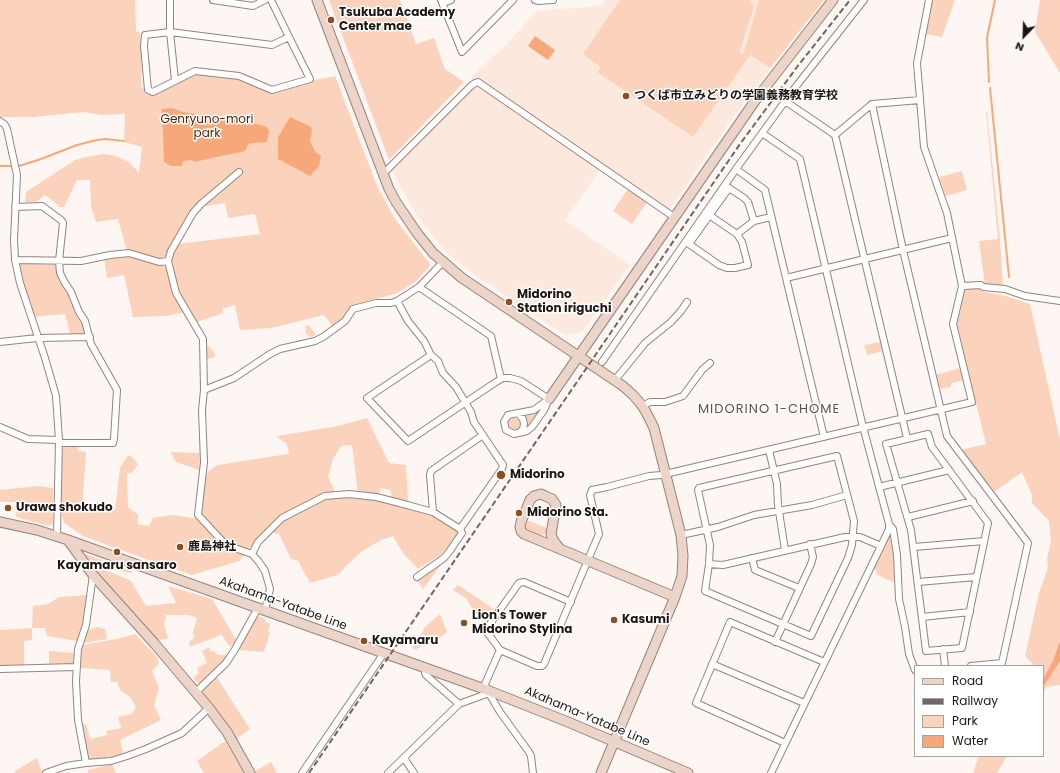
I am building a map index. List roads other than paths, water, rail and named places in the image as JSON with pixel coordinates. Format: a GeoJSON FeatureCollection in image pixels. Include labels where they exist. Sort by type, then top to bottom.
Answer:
{"type":"FeatureCollection","features":[{"type":"Feature","properties":{"kind":"street"},"geometry":{"type":"LineString","coordinates":[[170,0],[170,32],[175,80]]}},
{"type":"Feature","properties":{"kind":"street"},"geometry":{"type":"LineString","coordinates":[[213,0],[252,6],[265,0]]}},
{"type":"Feature","properties":{"kind":"street"},"geometry":{"type":"LineString","coordinates":[[271,0],[289,36],[310,79],[272,90],[239,76],[195,70],[153,92],[148,90],[144,46],[145,35],[170,32],[272,46],[289,36]]}},
{"type":"Feature","properties":{"kind":"street"},"geometry":{"type":"LineString","coordinates":[[317,0],[383,174],[396,202],[411,226],[443,262],[467,282],[615,380],[633,395],[642,406],[654,428],[681,535],[683,565],[675,597],[601,773]]}},
{"type":"Feature","properties":{"kind":"street"},"geometry":{"type":"LineString","coordinates":[[450,0],[442,1],[462,52],[512,0]]}},
{"type":"Feature","properties":{"kind":"street"},"geometry":{"type":"LineString","coordinates":[[536,0],[553,0]]}},
{"type":"Feature","properties":{"kind":"street"},"geometry":{"type":"LineString","coordinates":[[549,399],[534,410],[508,415],[504,422],[504,426],[508,432],[514,434],[519,433],[527,431],[532,427],[578,355],[757,98],[833,0]]}},
{"type":"Feature","properties":{"kind":"street"},"geometry":{"type":"LineString","coordinates":[[602,362],[785,101],[864,0]]}},
{"type":"Feature","properties":{"kind":"street"},"geometry":{"type":"LineString","coordinates":[[570,602],[524,582],[519,583],[488,628],[487,632],[500,650],[537,666],[542,666],[544,664],[599,534],[590,495],[592,490],[607,488],[649,476],[666,474],[972,402],[953,324],[962,286],[947,213],[924,147],[917,63],[929,0]]}},
{"type":"Feature","properties":{"kind":"street"},"geometry":{"type":"LineString","coordinates":[[383,174],[471,86],[478,82],[674,217]]}},
{"type":"Feature","properties":{"kind":"street"},"geometry":{"type":"LineString","coordinates":[[835,135],[872,104],[920,100]]}},
{"type":"Feature","properties":{"kind":"street"},"geometry":{"type":"LineString","coordinates":[[785,101],[835,135],[907,438]]}},
{"type":"Feature","properties":{"kind":"street"},"geometry":{"type":"LineString","coordinates":[[872,104],[903,250],[947,436],[1028,543],[1002,663],[981,665]]}},
{"type":"Feature","properties":{"kind":"street"},"geometry":{"type":"LineString","coordinates":[[0,122],[7,129],[16,170],[14,240],[15,260],[20,283],[56,396],[59,441],[57,536]]}},
{"type":"Feature","properties":{"kind":"street"},"geometry":{"type":"LineString","coordinates":[[762,133],[800,159],[864,427],[889,524],[893,529],[897,555],[898,599],[905,627],[909,654],[914,667]]}},
{"type":"Feature","properties":{"kind":"street"},"geometry":{"type":"LineString","coordinates":[[736,169],[765,190],[824,437]]}},
{"type":"Feature","properties":{"kind":"street"},"geometry":{"type":"LineString","coordinates":[[196,692],[226,663],[262,609],[270,589],[263,567],[252,554],[226,545],[198,515],[203,477],[204,444],[202,410],[204,390],[203,339],[176,293],[168,261],[171,251],[193,213],[201,204],[239,172]]}},
{"type":"Feature","properties":{"kind":"street"},"geometry":{"type":"LineString","coordinates":[[710,215],[737,234],[742,242],[748,265],[731,269],[723,267],[689,244],[729,188],[748,202],[754,221]]}},
{"type":"Feature","properties":{"kind":"street"},"geometry":{"type":"LineString","coordinates":[[0,427],[28,439],[111,444],[114,439],[117,390],[95,353],[85,321],[60,273],[59,261],[63,223],[42,206],[15,207]]}},
{"type":"Feature","properties":{"kind":"street"},"geometry":{"type":"LineString","coordinates":[[737,234],[754,221],[771,217]]}},
{"type":"Feature","properties":{"kind":"street"},"geometry":{"type":"LineString","coordinates":[[786,278],[952,238]]}},
{"type":"Feature","properties":{"kind":"street"},"geometry":{"type":"LineString","coordinates":[[15,260],[81,261],[110,254],[129,253],[159,262],[168,261]]}},
{"type":"Feature","properties":{"kind":"street"},"geometry":{"type":"LineString","coordinates":[[204,390],[234,378],[280,349],[315,341],[323,337],[345,321],[353,309],[376,302],[397,301],[420,287],[443,262]]}},
{"type":"Feature","properties":{"kind":"street"},"geometry":{"type":"LineString","coordinates":[[962,286],[981,285],[983,287],[1005,289],[1025,296],[1060,301]]}},
{"type":"Feature","properties":{"kind":"street"},"geometry":{"type":"LineString","coordinates":[[420,287],[491,336],[501,379]]}},
{"type":"Feature","properties":{"kind":"street"},"geometry":{"type":"LineString","coordinates":[[397,301],[408,321],[438,362],[443,373],[456,387],[466,402],[474,422],[502,462],[503,467],[460,529],[462,533],[444,558],[417,577]]}},
{"type":"Feature","properties":{"kind":"street"},"geometry":{"type":"LineString","coordinates":[[615,380],[645,343],[671,322],[682,311],[687,302]]}},
{"type":"Feature","properties":{"kind":"street"},"geometry":{"type":"LineString","coordinates":[[0,342],[37,338],[90,337]]}},
{"type":"Feature","properties":{"kind":"street"},"geometry":{"type":"LineString","coordinates":[[431,354],[367,398],[408,441],[501,379],[510,378],[518,380],[549,399]]}},
{"type":"Feature","properties":{"kind":"street"},"geometry":{"type":"LineString","coordinates":[[642,406],[650,402],[665,402],[683,396],[702,370],[710,363]]}},
{"type":"Feature","properties":{"kind":"street"},"geometry":{"type":"LineString","coordinates":[[518,413],[523,419],[524,424],[519,433]]}},
{"type":"Feature","properties":{"kind":"street"},"geometry":{"type":"LineString","coordinates":[[928,434],[932,447],[949,470],[988,523],[962,648],[926,651],[914,547],[908,517],[886,444],[928,434]]}},
{"type":"Feature","properties":{"kind":"street"},"geometry":{"type":"LineString","coordinates":[[432,512],[431,471],[483,435]]}},
{"type":"Feature","properties":{"kind":"street"},"geometry":{"type":"LineString","coordinates":[[769,450],[777,484],[785,550]]}},
{"type":"Feature","properties":{"kind":"street"},"geometry":{"type":"LineString","coordinates":[[837,456],[854,521],[852,545],[848,558],[810,636],[705,591],[710,545],[698,490],[699,488],[774,470],[837,456]]}},
{"type":"Feature","properties":{"kind":"street"},"geometry":{"type":"LineString","coordinates":[[880,487],[949,470]]}},
{"type":"Feature","properties":{"kind":"street"},"geometry":{"type":"LineString","coordinates":[[252,554],[258,542],[282,518],[325,496],[349,494],[376,497],[432,512],[460,529]]}},
{"type":"Feature","properties":{"kind":"street"},"geometry":{"type":"LineString","coordinates":[[560,548],[553,540],[552,534],[556,505],[552,499],[545,496],[540,494],[534,496],[530,500],[520,527],[524,534],[675,597]]}},
{"type":"Feature","properties":{"kind":"street"},"geometry":{"type":"LineString","coordinates":[[681,535],[754,515],[812,505],[847,495]]}},
{"type":"Feature","properties":{"kind":"street"},"geometry":{"type":"LineString","coordinates":[[908,517],[972,501]]}},
{"type":"Feature","properties":{"kind":"street","name":"Akahama-Yatabe Line"},"geometry":{"type":"LineString","coordinates":[[0,522],[57,536],[427,668],[519,702],[688,773]]}},
{"type":"Feature","properties":{"kind":"street"},"geometry":{"type":"LineString","coordinates":[[771,773],[881,546],[889,524]]}},
{"type":"Feature","properties":{"kind":"street"},"geometry":{"type":"LineString","coordinates":[[539,540],[552,534]]}},
{"type":"Feature","properties":{"kind":"street"},"geometry":{"type":"LineString","coordinates":[[709,564],[723,564],[837,538],[853,536],[869,540],[881,546]]}},
{"type":"Feature","properties":{"kind":"street"},"geometry":{"type":"LineString","coordinates":[[68,540],[93,576],[209,708],[234,743],[250,773]]}},
{"type":"Feature","properties":{"kind":"street"},"geometry":{"type":"LineString","coordinates":[[914,547],[984,541]]}},
{"type":"Feature","properties":{"kind":"street"},"geometry":{"type":"LineString","coordinates":[[775,642],[813,560],[810,544]]}},
{"type":"Feature","properties":{"kind":"street"},"geometry":{"type":"LineString","coordinates":[[752,558],[755,570],[799,588]]}},
{"type":"Feature","properties":{"kind":"street"},"geometry":{"type":"LineString","coordinates":[[86,763],[78,720],[76,667],[78,649],[86,625],[93,576]]}},
{"type":"Feature","properties":{"kind":"street"},"geometry":{"type":"LineString","coordinates":[[918,582],[976,577]]}},
{"type":"Feature","properties":{"kind":"street"},"geometry":{"type":"LineString","coordinates":[[922,616],[970,612]]}},
{"type":"Feature","properties":{"kind":"street"},"geometry":{"type":"LineString","coordinates":[[785,743],[696,703],[730,622],[824,662]]}},
{"type":"Feature","properties":{"kind":"street"},"geometry":{"type":"LineString","coordinates":[[500,650],[485,684],[508,723],[523,741],[529,752],[531,756],[533,773]]}},
{"type":"Feature","properties":{"kind":"street"},"geometry":{"type":"LineString","coordinates":[[943,650],[944,665]]}},
{"type":"Feature","properties":{"kind":"street"},"geometry":{"type":"LineString","coordinates":[[302,773],[384,653]]}},
{"type":"Feature","properties":{"kind":"street"},"geometry":{"type":"LineString","coordinates":[[712,664],[804,703]]}},
{"type":"Feature","properties":{"kind":"street"},"geometry":{"type":"LineString","coordinates":[[0,669],[76,667]]}},
{"type":"Feature","properties":{"kind":"street"},"geometry":{"type":"LineString","coordinates":[[427,668],[425,673],[427,676],[459,704]]}},
{"type":"Feature","properties":{"kind":"street"},"geometry":{"type":"LineString","coordinates":[[388,773],[459,704],[488,691]]}},
{"type":"Feature","properties":{"kind":"street"},"geometry":{"type":"LineString","coordinates":[[46,773],[66,766],[111,761],[146,749],[182,733],[209,708]]}},
{"type":"Feature","properties":{"kind":"street"},"geometry":{"type":"LineString","coordinates":[[404,758],[414,773]]}},
{"type":"Feature","properties":{"kind":"water"},"geometry":{"type":"Polygon","coordinates":[[[535,36],[555,50],[548,60],[528,46],[535,36]]]}},
{"type":"Feature","properties":{"kind":"water"},"geometry":{"type":"Polygon","coordinates":[[[172,108],[183,112],[208,116],[236,118],[242,122],[267,127],[269,131],[267,142],[251,143],[245,151],[194,162],[192,160],[183,161],[182,166],[171,166],[164,162],[162,109],[172,108]]]}},
{"type":"Feature","properties":{"kind":"water"},"geometry":{"type":"Polygon","coordinates":[[[290,117],[311,127],[312,130],[310,141],[315,152],[321,156],[319,166],[310,176],[278,159],[278,137],[290,117]]]}},
{"type":"Feature","properties":{"kind":"water"},"geometry":{"type":"Polygon","coordinates":[[[1060,641],[1060,661],[1044,685],[1044,677],[1053,661],[1060,641]]]}},
{"type":"Feature","properties":{"kind":"waterway"},"geometry":{"type":"LineString","coordinates":[[989,82],[987,38],[995,0]]}},
{"type":"Feature","properties":{"kind":"waterway"},"geometry":{"type":"LineString","coordinates":[[990,88],[1009,277]]}},
{"type":"Feature","properties":{"kind":"waterway"},"geometry":{"type":"LineString","coordinates":[[19,166],[77,145],[97,140],[105,139],[124,141]]}},
{"type":"Feature","properties":{"kind":"waterway"},"geometry":{"type":"LineString","coordinates":[[0,166],[12,166]]}},
{"type":"Feature","properties":{"kind":"railway"},"geometry":{"type":"LineString","coordinates":[[309,773],[740,144],[797,67],[850,0]]}},
{"type":"Feature","properties":{"kind":"place","name":"Tsukuba Academy Center mae"},"geometry":{"type":"Point","coordinates":[331,20]}},
{"type":"Feature","properties":{"kind":"place","name":"つくば市立みどりの学園義務教育学校"},"geometry":{"type":"Point","coordinates":[626,96]}},
{"type":"Feature","properties":{"kind":"place","name":"Midorino Station iriguchi"},"geometry":{"type":"Point","coordinates":[509,302]}},
{"type":"Feature","properties":{"kind":"place","name":"Midorino"},"geometry":{"type":"Point","coordinates":[501,475]}},
{"type":"Feature","properties":{"kind":"place","name":"Urawa shokudo"},"geometry":{"type":"Point","coordinates":[8,508]}},
{"type":"Feature","properties":{"kind":"place","name":"Midorino Sta."},"geometry":{"type":"Point","coordinates":[519,513]}},
{"type":"Feature","properties":{"kind":"place","name":"鹿島神社"},"geometry":{"type":"Point","coordinates":[180,547]}},
{"type":"Feature","properties":{"kind":"place","name":"Kayamaru sansaro"},"geometry":{"type":"Point","coordinates":[117,552]}},
{"type":"Feature","properties":{"kind":"place","name":"Kasumi"},"geometry":{"type":"Point","coordinates":[614,620]}},
{"type":"Feature","properties":{"kind":"place","name":"Lion's Tower Midorino Stylina"},"geometry":{"type":"Point","coordinates":[464,623]}},
{"type":"Feature","properties":{"kind":"place","name":"Kayamaru"},"geometry":{"type":"Point","coordinates":[364,641]}},
{"type":"Feature","properties":{"kind":"district","name":"MIDORINO 1-CHOME"},"geometry":{"type":"Point","coordinates":[769,410]}},
{"type":"Feature","properties":{"kind":"park label","name":"Genryuno-mori park"},"geometry":{"type":"Point","coordinates":[207,127]}}]}
